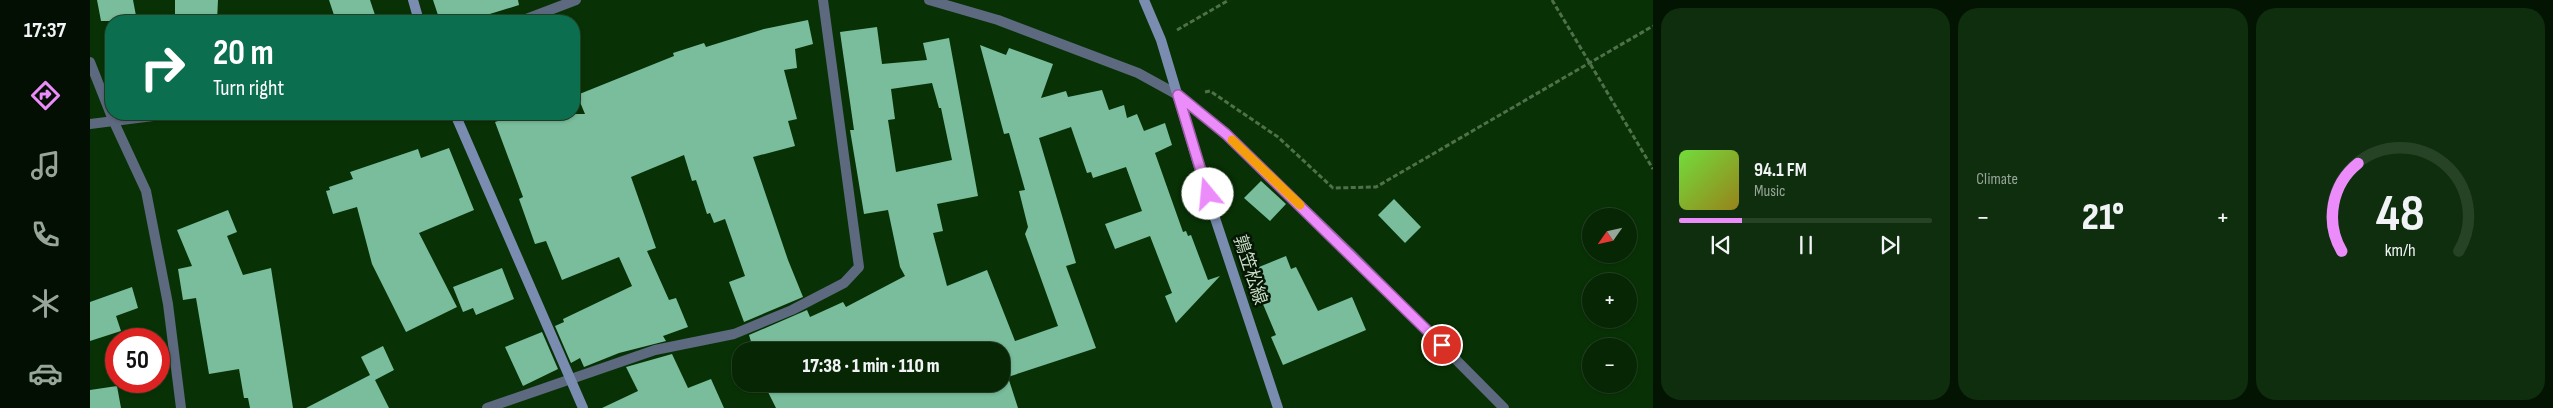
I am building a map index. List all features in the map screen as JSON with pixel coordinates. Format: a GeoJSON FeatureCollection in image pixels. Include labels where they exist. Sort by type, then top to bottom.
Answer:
{"type":"FeatureCollection","features":[{"type":"Feature","properties":{"kind":"main road"},"geometry":{"type":"LineString","coordinates":[[413,0],[417,15]]}},
{"type":"Feature","properties":{"kind":"main road","name":"鶉笠松線"},"geometry":{"type":"LineString","coordinates":[[1144,0],[1161,40],[1278,408]]}},
{"type":"Feature","properties":{"kind":"main road"},"geometry":{"type":"LineString","coordinates":[[458,120],[583,408]]}},
{"type":"Feature","properties":{"kind":"street"},"geometry":{"type":"LineString","coordinates":[[536,15],[576,0]]}},
{"type":"Feature","properties":{"kind":"street"},"geometry":{"type":"LineString","coordinates":[[487,408],[655,350],[734,334],[792,310],[844,283],[859,266],[823,0]]}},
{"type":"Feature","properties":{"kind":"street"},"geometry":{"type":"LineString","coordinates":[[930,0],[998,20],[1129,70],[1178,95],[1226,134],[1328,232],[1504,408]]}},
{"type":"Feature","properties":{"kind":"street"},"geometry":{"type":"LineString","coordinates":[[90,62],[105,100]]}},
{"type":"Feature","properties":{"kind":"street"},"geometry":{"type":"LineString","coordinates":[[90,124],[113,120],[146,190],[168,304],[181,408]]}},
{"type":"Feature","properties":{"kind":"path"},"geometry":{"type":"LineString","coordinates":[[1161,40],[1228,0]]}},
{"type":"Feature","properties":{"kind":"path"},"geometry":{"type":"LineString","coordinates":[[1552,0],[1653,169]]}},
{"type":"Feature","properties":{"kind":"path"},"geometry":{"type":"LineString","coordinates":[[1178,95],[1210,91],[1278,137],[1333,188],[1376,187],[1653,26]]}},
{"type":"Feature","properties":{"kind":"building"},"geometry":{"type":"Polygon","coordinates":[[[97,0],[133,0],[136,15],[105,15],[105,21],[101,21],[97,0]]]}},
{"type":"Feature","properties":{"kind":"building"},"geometry":{"type":"Polygon","coordinates":[[[175,0],[218,0],[217,15],[175,15],[175,0]]]}},
{"type":"Feature","properties":{"kind":"building"},"geometry":{"type":"Polygon","coordinates":[[[329,0],[370,0],[375,15],[334,15],[329,0]]]}},
{"type":"Feature","properties":{"kind":"building"},"geometry":{"type":"Polygon","coordinates":[[[433,0],[518,0],[519,5],[486,15],[438,15],[433,0]]]}},
{"type":"Feature","properties":{"kind":"building"},"geometry":{"type":"Polygon","coordinates":[[[808,20],[813,44],[795,49],[797,68],[784,70],[797,119],[788,121],[795,146],[753,157],[788,260],[803,297],[744,322],[729,282],[745,276],[725,219],[714,223],[710,213],[707,214],[696,180],[692,181],[684,155],[631,177],[656,248],[647,251],[669,300],[676,298],[688,327],[663,336],[666,341],[619,353],[584,367],[580,358],[571,363],[555,326],[564,322],[563,319],[632,286],[619,257],[562,280],[546,241],[535,244],[519,199],[523,197],[495,122],[501,120],[580,120],[580,114],[585,114],[580,102],[580,94],[674,56],[673,53],[704,43],[706,47],[764,29],[808,20]]]}},
{"type":"Feature","properties":{"kind":"building"},"geometry":{"type":"Polygon","coordinates":[[[877,27],[882,64],[927,60],[923,43],[949,38],[978,196],[937,204],[943,231],[933,233],[947,286],[987,270],[1015,341],[1058,326],[1025,234],[1028,227],[1019,191],[1025,190],[1009,133],[1004,134],[980,45],[1006,55],[1009,48],[1053,64],[1041,98],[1066,91],[1068,97],[1102,90],[1109,110],[1124,105],[1127,118],[1137,114],[1144,131],[1165,123],[1172,145],[1155,153],[1183,232],[1186,231],[1188,236],[1191,235],[1208,280],[1220,276],[1176,323],[1165,296],[1172,293],[1150,236],[1115,249],[1105,224],[1142,211],[1126,167],[1093,178],[1091,172],[1087,173],[1071,127],[1039,138],[1076,263],[1066,266],[1096,348],[1010,376],[1010,342],[751,342],[749,335],[807,310],[810,317],[843,302],[846,307],[905,276],[900,267],[888,210],[864,214],[850,130],[854,130],[840,32],[877,27]],[[932,83],[891,89],[895,119],[888,120],[896,172],[952,160],[941,108],[939,108],[932,83]]]}},
{"type":"Feature","properties":{"kind":"building"},"geometry":{"type":"Polygon","coordinates":[[[449,148],[474,210],[419,233],[457,307],[406,332],[372,264],[357,207],[333,214],[326,191],[330,190],[329,187],[353,179],[350,172],[418,149],[421,158],[449,148]]]}},
{"type":"Feature","properties":{"kind":"building"},"geometry":{"type":"Polygon","coordinates":[[[1261,181],[1286,204],[1270,221],[1244,198],[1261,181]]]}},
{"type":"Feature","properties":{"kind":"building"},"geometry":{"type":"Polygon","coordinates":[[[1394,199],[1421,227],[1405,243],[1378,215],[1394,199]]]}},
{"type":"Feature","properties":{"kind":"building"},"geometry":{"type":"Polygon","coordinates":[[[228,210],[237,232],[227,236],[243,275],[271,268],[293,408],[250,408],[248,398],[244,398],[239,369],[209,374],[196,298],[183,300],[178,269],[192,266],[177,230],[228,210]]]}},
{"type":"Feature","properties":{"kind":"building"},"geometry":{"type":"Polygon","coordinates":[[[1286,256],[1291,269],[1296,267],[1318,311],[1352,297],[1366,330],[1283,365],[1271,337],[1276,335],[1249,271],[1286,256]]]}},
{"type":"Feature","properties":{"kind":"building"},"geometry":{"type":"Polygon","coordinates":[[[502,268],[514,299],[476,315],[473,308],[463,312],[453,287],[502,268]]]}},
{"type":"Feature","properties":{"kind":"building"},"geometry":{"type":"Polygon","coordinates":[[[132,287],[138,308],[116,316],[120,328],[105,328],[105,336],[90,341],[90,302],[132,287]]]}},
{"type":"Feature","properties":{"kind":"building"},"geometry":{"type":"Polygon","coordinates":[[[542,332],[558,369],[523,386],[505,347],[542,332]]]}},
{"type":"Feature","properties":{"kind":"building"},"geometry":{"type":"Polygon","coordinates":[[[383,346],[394,370],[375,380],[389,408],[306,408],[370,375],[361,357],[383,346]]]}},
{"type":"Feature","properties":{"kind":"building"},"geometry":{"type":"Polygon","coordinates":[[[672,354],[688,388],[711,379],[724,408],[602,408],[638,391],[626,367],[672,354]]]}},
{"type":"Feature","properties":{"kind":"building"},"geometry":{"type":"Polygon","coordinates":[[[1010,383],[1018,408],[776,408],[768,392],[1010,392],[1010,383]]]}},
{"type":"Feature","properties":{"kind":"building"},"geometry":{"type":"Polygon","coordinates":[[[105,388],[105,393],[118,393],[121,408],[90,408],[90,390],[105,388]]]}},
{"type":"Feature","properties":{"kind":"slow traffic"},"geometry":{"type":"LineString","coordinates":[[1232,140],[1300,205]]}},
{"type":"Feature","properties":{"kind":"route"},"geometry":{"type":"LineString","coordinates":[[1208,194],[1178,95],[1226,134],[1349,252],[1442,345]]}}]}
